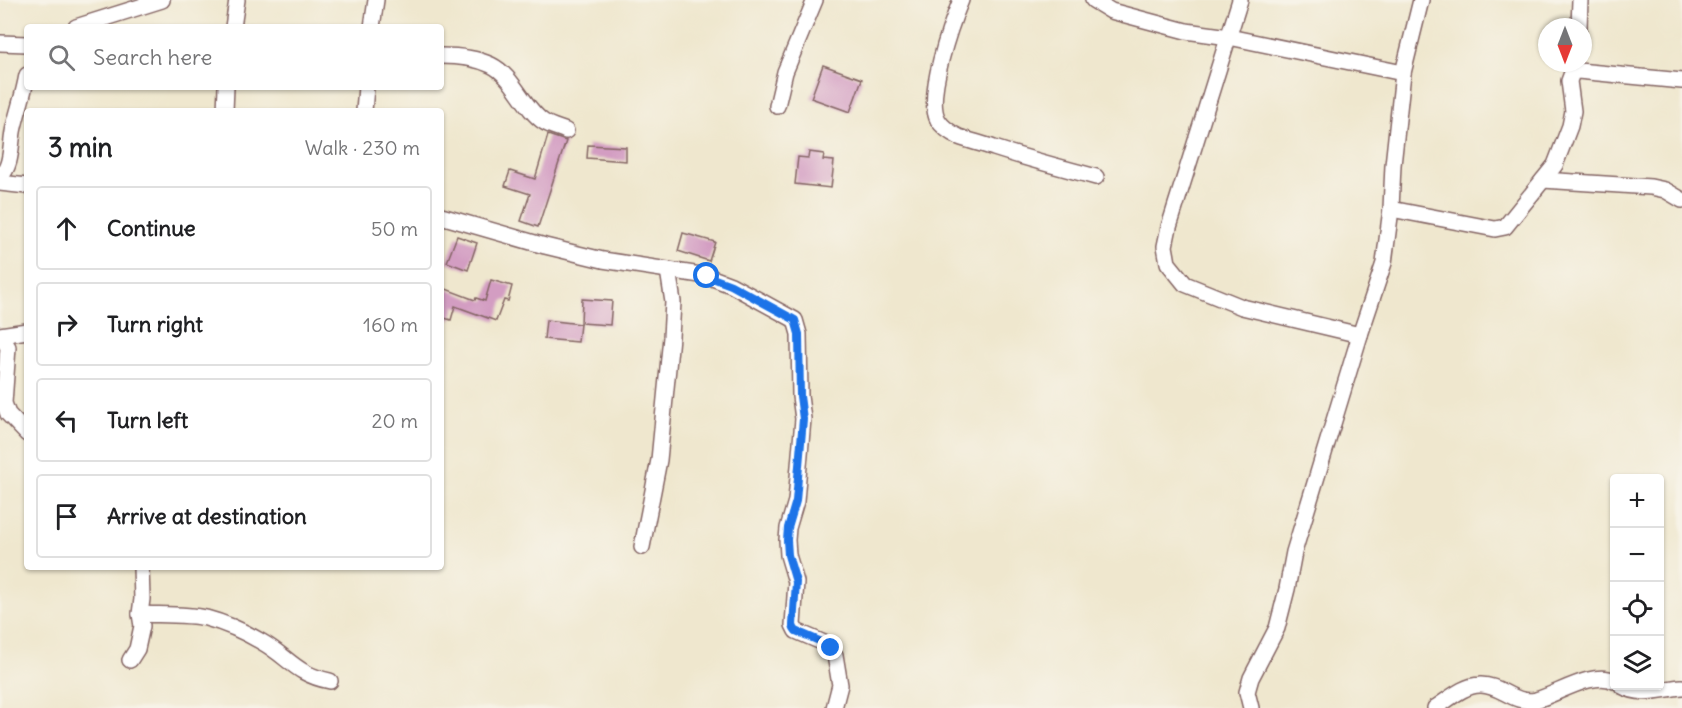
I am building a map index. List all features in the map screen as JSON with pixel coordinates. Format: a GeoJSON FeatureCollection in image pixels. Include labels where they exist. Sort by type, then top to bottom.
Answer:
{"type":"FeatureCollection","features":[{"type":"Feature","properties":{"kind":"street"},"geometry":{"type":"LineString","coordinates":[[86,24],[162,0]]}},
{"type":"Feature","properties":{"kind":"street"},"geometry":{"type":"LineString","coordinates":[[233,24],[237,0]]}},
{"type":"Feature","properties":{"kind":"street"},"geometry":{"type":"LineString","coordinates":[[372,24],[376,0]]}},
{"type":"Feature","properties":{"kind":"street"},"geometry":{"type":"LineString","coordinates":[[777,106],[785,72],[815,0]]}},
{"type":"Feature","properties":{"kind":"street"},"geometry":{"type":"LineString","coordinates":[[961,0],[943,52],[934,103],[937,118],[945,129],[958,137],[1096,177]]}},
{"type":"Feature","properties":{"kind":"street"},"geometry":{"type":"LineString","coordinates":[[1094,0],[1111,11],[1186,31],[1229,36],[1403,73]]}},
{"type":"Feature","properties":{"kind":"street"},"geometry":{"type":"LineString","coordinates":[[1240,0],[1168,227],[1165,246],[1168,263],[1185,284],[1242,308],[1360,335]]}},
{"type":"Feature","properties":{"kind":"street"},"geometry":{"type":"LineString","coordinates":[[1251,708],[1247,692],[1251,678],[1277,628],[1294,552],[1384,263],[1403,73],[1422,0]]}},
{"type":"Feature","properties":{"kind":"street"},"geometry":{"type":"LineString","coordinates":[[1579,18],[1580,0]]}},
{"type":"Feature","properties":{"kind":"street"},"geometry":{"type":"LineString","coordinates":[[0,43],[24,44]]}},
{"type":"Feature","properties":{"kind":"street"},"geometry":{"type":"LineString","coordinates":[[444,56],[471,59],[493,66],[509,81],[544,123],[566,131]]}},
{"type":"Feature","properties":{"kind":"street"},"geometry":{"type":"LineString","coordinates":[[1592,69],[1682,81]]}},
{"type":"Feature","properties":{"kind":"street"},"geometry":{"type":"LineString","coordinates":[[1391,209],[1495,229],[1505,227],[1555,165],[1570,126],[1573,111],[1569,81],[1573,72]]}},
{"type":"Feature","properties":{"kind":"street"},"geometry":{"type":"LineString","coordinates":[[0,177],[7,168],[11,154],[13,130],[24,87]]}},
{"type":"Feature","properties":{"kind":"street"},"geometry":{"type":"LineString","coordinates":[[225,108],[226,90]]}},
{"type":"Feature","properties":{"kind":"street"},"geometry":{"type":"LineString","coordinates":[[363,108],[366,90]]}},
{"type":"Feature","properties":{"kind":"street"},"geometry":{"type":"LineString","coordinates":[[1543,180],[1651,187],[1665,190],[1682,200]]}},
{"type":"Feature","properties":{"kind":"street"},"geometry":{"type":"LineString","coordinates":[[0,183],[24,186]]}},
{"type":"Feature","properties":{"kind":"street"},"geometry":{"type":"LineString","coordinates":[[444,217],[592,258],[707,276],[731,285],[795,320],[799,334],[800,396],[803,419],[796,501],[787,540],[788,555],[796,582],[793,625],[796,631],[824,643],[835,655],[840,685],[834,708]]}},
{"type":"Feature","properties":{"kind":"street"},"geometry":{"type":"LineString","coordinates":[[642,547],[659,460],[671,338],[673,302],[668,270]]}},
{"type":"Feature","properties":{"kind":"street"},"geometry":{"type":"LineString","coordinates":[[0,337],[24,332]]}},
{"type":"Feature","properties":{"kind":"street"},"geometry":{"type":"LineString","coordinates":[[0,337],[8,347],[4,403],[8,414],[24,432]]}},
{"type":"Feature","properties":{"kind":"street"},"geometry":{"type":"LineString","coordinates":[[130,660],[137,649],[142,626],[140,614],[141,570]]}},
{"type":"Feature","properties":{"kind":"street"},"geometry":{"type":"LineString","coordinates":[[140,614],[204,618],[228,626],[263,642],[300,671],[315,678],[330,681]]}},
{"type":"Feature","properties":{"kind":"street"},"geometry":{"type":"LineString","coordinates":[[1435,708],[1459,692],[1478,684],[1489,685],[1521,701],[1534,700],[1598,677],[1610,679]]}},
{"type":"Feature","properties":{"kind":"street"},"geometry":{"type":"LineString","coordinates":[[1664,690],[1682,687]]}},
{"type":"Feature","properties":{"kind":"street"},"geometry":{"type":"LineString","coordinates":[[1630,690],[1645,693],[1664,690]]}},
{"type":"Feature","properties":{"kind":"building"},"geometry":{"type":"Polygon","coordinates":[[[823,65],[862,79],[850,112],[811,98],[823,65]]]}},
{"type":"Feature","properties":{"kind":"building"},"geometry":{"type":"Polygon","coordinates":[[[548,135],[566,141],[538,227],[521,221],[530,194],[505,186],[510,171],[535,179],[548,135]]]}},
{"type":"Feature","properties":{"kind":"building"},"geometry":{"type":"Polygon","coordinates":[[[588,145],[626,147],[626,161],[587,158],[588,145]]]}},
{"type":"Feature","properties":{"kind":"building"},"geometry":{"type":"Polygon","coordinates":[[[809,152],[824,154],[823,160],[834,161],[831,188],[795,184],[798,157],[808,158],[809,152]]]}},
{"type":"Feature","properties":{"kind":"building"},"geometry":{"type":"Polygon","coordinates":[[[683,233],[715,242],[709,261],[678,251],[683,233]]]}},
{"type":"Feature","properties":{"kind":"building"},"geometry":{"type":"Polygon","coordinates":[[[457,236],[477,243],[468,270],[447,262],[457,236]]]}},
{"type":"Feature","properties":{"kind":"building"},"geometry":{"type":"Polygon","coordinates":[[[491,280],[512,286],[508,301],[504,300],[496,321],[455,306],[451,320],[444,318],[444,288],[475,300],[476,298],[485,301],[491,280]]]}},
{"type":"Feature","properties":{"kind":"building"},"geometry":{"type":"Polygon","coordinates":[[[582,299],[612,301],[610,325],[581,323],[582,299]]]}},
{"type":"Feature","properties":{"kind":"building"},"geometry":{"type":"Polygon","coordinates":[[[546,320],[580,324],[578,342],[544,339],[546,320]]]}},
{"type":"Feature","properties":{"kind":"route"},"geometry":{"type":"LineString","coordinates":[[707,276],[731,285],[795,320],[799,334],[800,396],[803,419],[796,501],[787,540],[788,555],[796,582],[793,625],[796,631],[831,648]]}}]}
